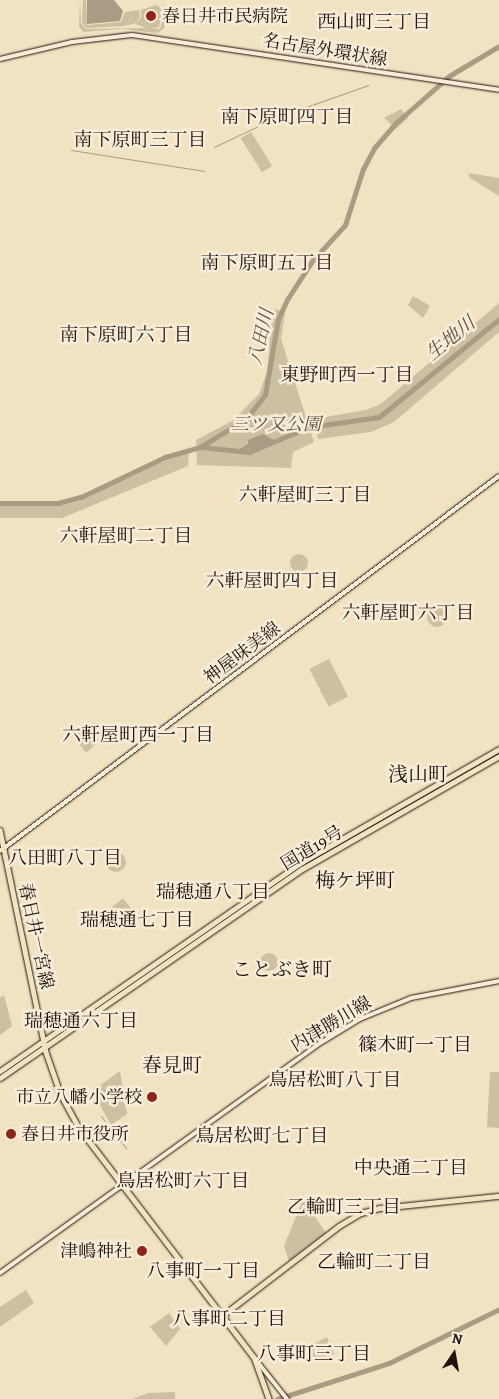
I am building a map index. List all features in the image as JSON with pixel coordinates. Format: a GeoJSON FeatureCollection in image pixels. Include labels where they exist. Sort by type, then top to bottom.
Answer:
{"type":"FeatureCollection","features":[{"type":"Feature","properties":{"kind":"highway","name":"国道19号"},"geometry":{"type":"LineString","coordinates":[[0,1071],[44,1038],[300,863],[499,749]]}},
{"type":"Feature","properties":{"kind":"highway","name":"国道19号"},"geometry":{"type":"LineString","coordinates":[[0,1078],[45,1045],[302,869],[499,756]]}},
{"type":"Feature","properties":{"kind":"main road","name":"名古屋外環状線"},"geometry":{"type":"LineString","coordinates":[[0,60],[82,40],[132,35],[499,90]]}},
{"type":"Feature","properties":{"kind":"main road","name":"神屋味美線"},"geometry":{"type":"LineString","coordinates":[[2,849],[499,476]]}},
{"type":"Feature","properties":{"kind":"main road","name":"春日井一宮線"},"geometry":{"type":"LineString","coordinates":[[0,830],[2,849],[52,1074],[68,1109],[122,1185],[256,1360],[269,1399]]}},
{"type":"Feature","properties":{"kind":"main road","name":"内津勝川線"},"geometry":{"type":"LineString","coordinates":[[0,1272],[360,1018],[412,998],[499,981]]}},
{"type":"Feature","properties":{"kind":"main road"},"geometry":{"type":"LineString","coordinates":[[223,1315],[339,1226],[361,1213],[380,1208],[499,1196]]}},
{"type":"Feature","properties":{"kind":"main road"},"geometry":{"type":"LineString","coordinates":[[256,1360],[287,1399]]}},
{"type":"Feature","properties":{"kind":"green space"},"geometry":{"type":"Polygon","coordinates":[[[80,0],[81,23],[86,29],[146,28],[135,24],[141,18],[141,10],[156,5],[163,10],[162,3],[166,11],[164,28],[158,33],[123,29],[83,32],[79,26],[80,0]],[[163,11],[159,27],[152,28],[159,29],[161,27],[163,11]]]}},
{"type":"Feature","properties":{"kind":"green space"},"geometry":{"type":"Polygon","coordinates":[[[83,0],[86,0],[87,25],[121,22],[125,12],[139,10],[140,17],[136,23],[124,26],[87,28],[82,23],[83,0]]]}},
{"type":"Feature","properties":{"kind":"green space"},"geometry":{"type":"Polygon","coordinates":[[[401,109],[408,118],[396,129],[384,118],[401,109]]]}},
{"type":"Feature","properties":{"kind":"green space"},"geometry":{"type":"Polygon","coordinates":[[[251,132],[272,166],[262,172],[241,138],[251,132]]]}},
{"type":"Feature","properties":{"kind":"green space"},"geometry":{"type":"Polygon","coordinates":[[[468,173],[499,178],[499,196],[470,178],[468,173]]]}},
{"type":"Feature","properties":{"kind":"green space"},"geometry":{"type":"Polygon","coordinates":[[[413,296],[430,306],[423,318],[408,305],[413,296]]]}},
{"type":"Feature","properties":{"kind":"green space"},"geometry":{"type":"Polygon","coordinates":[[[499,303],[499,332],[394,422],[371,432],[318,439],[313,419],[366,410],[381,404],[499,303]]]}},
{"type":"Feature","properties":{"kind":"green space","name":"三ツ又公園"},"geometry":{"type":"Polygon","coordinates":[[[276,309],[285,313],[281,339],[314,442],[293,452],[291,468],[197,465],[196,440],[232,421],[259,394],[267,372],[272,314],[276,309]]]}},
{"type":"Feature","properties":{"kind":"green space"},"geometry":{"type":"Polygon","coordinates":[[[189,452],[188,466],[62,518],[0,518],[0,505],[64,505],[79,501],[144,468],[189,452]]]}},
{"type":"Feature","properties":{"kind":"green space"},"geometry":{"type":"Polygon","coordinates":[[[295,554],[303,554],[308,559],[306,570],[295,572],[290,567],[290,559],[295,554]]]}},
{"type":"Feature","properties":{"kind":"green space"},"geometry":{"type":"Polygon","coordinates":[[[437,607],[444,610],[447,617],[444,624],[437,627],[430,624],[427,617],[430,610],[437,607]]]}},
{"type":"Feature","properties":{"kind":"green space"},"geometry":{"type":"Polygon","coordinates":[[[329,659],[348,696],[328,706],[309,669],[329,659]]]}},
{"type":"Feature","properties":{"kind":"green space"},"geometry":{"type":"Polygon","coordinates":[[[89,726],[99,741],[86,753],[74,736],[89,726]]]}},
{"type":"Feature","properties":{"kind":"green space"},"geometry":{"type":"Polygon","coordinates":[[[116,852],[123,855],[126,862],[123,869],[116,872],[109,869],[106,862],[109,855],[116,852]]]}},
{"type":"Feature","properties":{"kind":"green space"},"geometry":{"type":"Polygon","coordinates":[[[123,898],[132,910],[114,922],[107,911],[123,898]]]}},
{"type":"Feature","properties":{"kind":"green space"},"geometry":{"type":"Polygon","coordinates":[[[269,953],[275,956],[278,962],[275,968],[269,971],[263,968],[260,962],[263,956],[269,953]]]}},
{"type":"Feature","properties":{"kind":"green space"},"geometry":{"type":"Polygon","coordinates":[[[4,995],[12,1026],[0,1035],[0,998],[4,995]]]}},
{"type":"Feature","properties":{"kind":"green space"},"geometry":{"type":"Polygon","coordinates":[[[120,1071],[127,1114],[111,1125],[92,1091],[120,1071]]]}},
{"type":"Feature","properties":{"kind":"green space"},"geometry":{"type":"Polygon","coordinates":[[[490,1072],[499,1072],[499,1128],[487,1127],[490,1072]]]}},
{"type":"Feature","properties":{"kind":"green space"},"geometry":{"type":"Polygon","coordinates":[[[303,1199],[326,1233],[289,1261],[284,1246],[303,1199]]]}},
{"type":"Feature","properties":{"kind":"green space"},"geometry":{"type":"Polygon","coordinates":[[[26,1290],[34,1303],[0,1327],[0,1307],[26,1290]]]}},
{"type":"Feature","properties":{"kind":"green space"},"geometry":{"type":"Polygon","coordinates":[[[169,1313],[180,1329],[166,1346],[150,1327],[169,1313]]]}},
{"type":"Feature","properties":{"kind":"green space"},"geometry":{"type":"Polygon","coordinates":[[[327,1337],[334,1354],[312,1361],[308,1347],[327,1337]]]}},
{"type":"Feature","properties":{"kind":"green space"},"geometry":{"type":"Polygon","coordinates":[[[175,1392],[175,1399],[132,1399],[149,1393],[175,1392]]]}},
{"type":"Feature","properties":{"kind":"shaded area"},"geometry":{"type":"Polygon","coordinates":[[[87,0],[114,0],[123,11],[120,21],[87,24],[87,0]]]}},
{"type":"Feature","properties":{"kind":"shaded area"},"geometry":{"type":"Polygon","coordinates":[[[263,434],[276,441],[255,449],[238,450],[248,444],[248,440],[263,434]]]}},
{"type":"Feature","properties":{"kind":"waterway","name":"八田川"},"geometry":{"type":"LineString","coordinates":[[0,503],[58,503],[81,497],[165,457],[200,447],[246,419],[265,395],[278,319],[288,298],[312,261],[345,225],[363,169],[374,148],[397,122],[449,76],[499,46]]}},
{"type":"Feature","properties":{"kind":"waterway"},"geometry":{"type":"LineString","coordinates":[[214,147],[275,118],[368,85]]}},
{"type":"Feature","properties":{"kind":"waterway"},"geometry":{"type":"LineString","coordinates":[[71,150],[204,171]]}},
{"type":"Feature","properties":{"kind":"waterway","name":"生地川"},"geometry":{"type":"LineString","coordinates":[[201,447],[249,452],[309,427],[379,417],[499,319]]}},
{"type":"Feature","properties":{"kind":"waterway"},"geometry":{"type":"LineString","coordinates":[[101,1116],[126,1148]]}},
{"type":"Feature","properties":{"kind":"waterway"},"geometry":{"type":"LineString","coordinates":[[277,1399],[389,1363],[499,1309]]}},
{"type":"Feature","properties":{"kind":"place","name":"春日井市民病院"},"geometry":{"type":"Point","coordinates":[151,16]}},
{"type":"Feature","properties":{"kind":"place","name":"市立八幡小学校"},"geometry":{"type":"Point","coordinates":[152,1097]}},
{"type":"Feature","properties":{"kind":"place","name":"春日井市役所"},"geometry":{"type":"Point","coordinates":[11,1134]}},
{"type":"Feature","properties":{"kind":"place","name":"津嶋神社"},"geometry":{"type":"Point","coordinates":[142,1251]}},
{"type":"Feature","properties":{"kind":"district","name":"西山町三丁目"},"geometry":{"type":"Point","coordinates":[374,23]}},
{"type":"Feature","properties":{"kind":"district","name":"南下原町四丁目"},"geometry":{"type":"Point","coordinates":[287,118]}},
{"type":"Feature","properties":{"kind":"district","name":"南下原町三丁目"},"geometry":{"type":"Point","coordinates":[140,141]}},
{"type":"Feature","properties":{"kind":"district","name":"南下原町五丁目"},"geometry":{"type":"Point","coordinates":[267,264]}},
{"type":"Feature","properties":{"kind":"district","name":"南下原町六丁目"},"geometry":{"type":"Point","coordinates":[126,336]}},
{"type":"Feature","properties":{"kind":"district","name":"東野町西一丁目"},"geometry":{"type":"Point","coordinates":[347,376]}},
{"type":"Feature","properties":{"kind":"district","name":"六軒屋町三丁目"},"geometry":{"type":"Point","coordinates":[305,496]}},
{"type":"Feature","properties":{"kind":"district","name":"六軒屋町二丁目"},"geometry":{"type":"Point","coordinates":[126,537]}},
{"type":"Feature","properties":{"kind":"district","name":"六軒屋町四丁目"},"geometry":{"type":"Point","coordinates":[272,582]}},
{"type":"Feature","properties":{"kind":"district","name":"六軒屋町六丁目"},"geometry":{"type":"Point","coordinates":[408,614]}},
{"type":"Feature","properties":{"kind":"district","name":"六軒屋町西一丁目"},"geometry":{"type":"Point","coordinates":[138,736]}},
{"type":"Feature","properties":{"kind":"district","name":"浅山町"},"geometry":{"type":"Point","coordinates":[418,774]}},
{"type":"Feature","properties":{"kind":"district","name":"八田町八丁目"},"geometry":{"type":"Point","coordinates":[65,859]}},
{"type":"Feature","properties":{"kind":"district","name":"梅ケ坪町"},"geometry":{"type":"Point","coordinates":[355,880]}},
{"type":"Feature","properties":{"kind":"district","name":"瑞穂通八丁目"},"geometry":{"type":"Point","coordinates":[213,893]}},
{"type":"Feature","properties":{"kind":"district","name":"瑞穂通七丁目"},"geometry":{"type":"Point","coordinates":[137,921]}},
{"type":"Feature","properties":{"kind":"district","name":"ことぶき町"},"geometry":{"type":"Point","coordinates":[282,969]}},
{"type":"Feature","properties":{"kind":"district","name":"瑞穂通六丁目"},"geometry":{"type":"Point","coordinates":[81,1022]}},
{"type":"Feature","properties":{"kind":"district","name":"篠木町一丁目"},"geometry":{"type":"Point","coordinates":[415,1046]}},
{"type":"Feature","properties":{"kind":"district","name":"春見町"},"geometry":{"type":"Point","coordinates":[172,1065]}},
{"type":"Feature","properties":{"kind":"district","name":"鳥居松町八丁目"},"geometry":{"type":"Point","coordinates":[335,1081]}},
{"type":"Feature","properties":{"kind":"district","name":"鳥居松町七丁目"},"geometry":{"type":"Point","coordinates":[262,1137]}},
{"type":"Feature","properties":{"kind":"district","name":"中央通二丁目"},"geometry":{"type":"Point","coordinates":[411,1169]}},
{"type":"Feature","properties":{"kind":"district","name":"鳥居松町六丁目"},"geometry":{"type":"Point","coordinates":[183,1182]}},
{"type":"Feature","properties":{"kind":"district","name":"乙輪町三丁目"},"geometry":{"type":"Point","coordinates":[344,1208]}},
{"type":"Feature","properties":{"kind":"district","name":"乙輪町二丁目"},"geometry":{"type":"Point","coordinates":[374,1263]}},
{"type":"Feature","properties":{"kind":"district","name":"八事町一丁目"},"geometry":{"type":"Point","coordinates":[203,1272]}},
{"type":"Feature","properties":{"kind":"district","name":"八事町二丁目"},"geometry":{"type":"Point","coordinates":[229,1320]}},
{"type":"Feature","properties":{"kind":"district","name":"八事町三丁目"},"geometry":{"type":"Point","coordinates":[314,1355]}}]}
